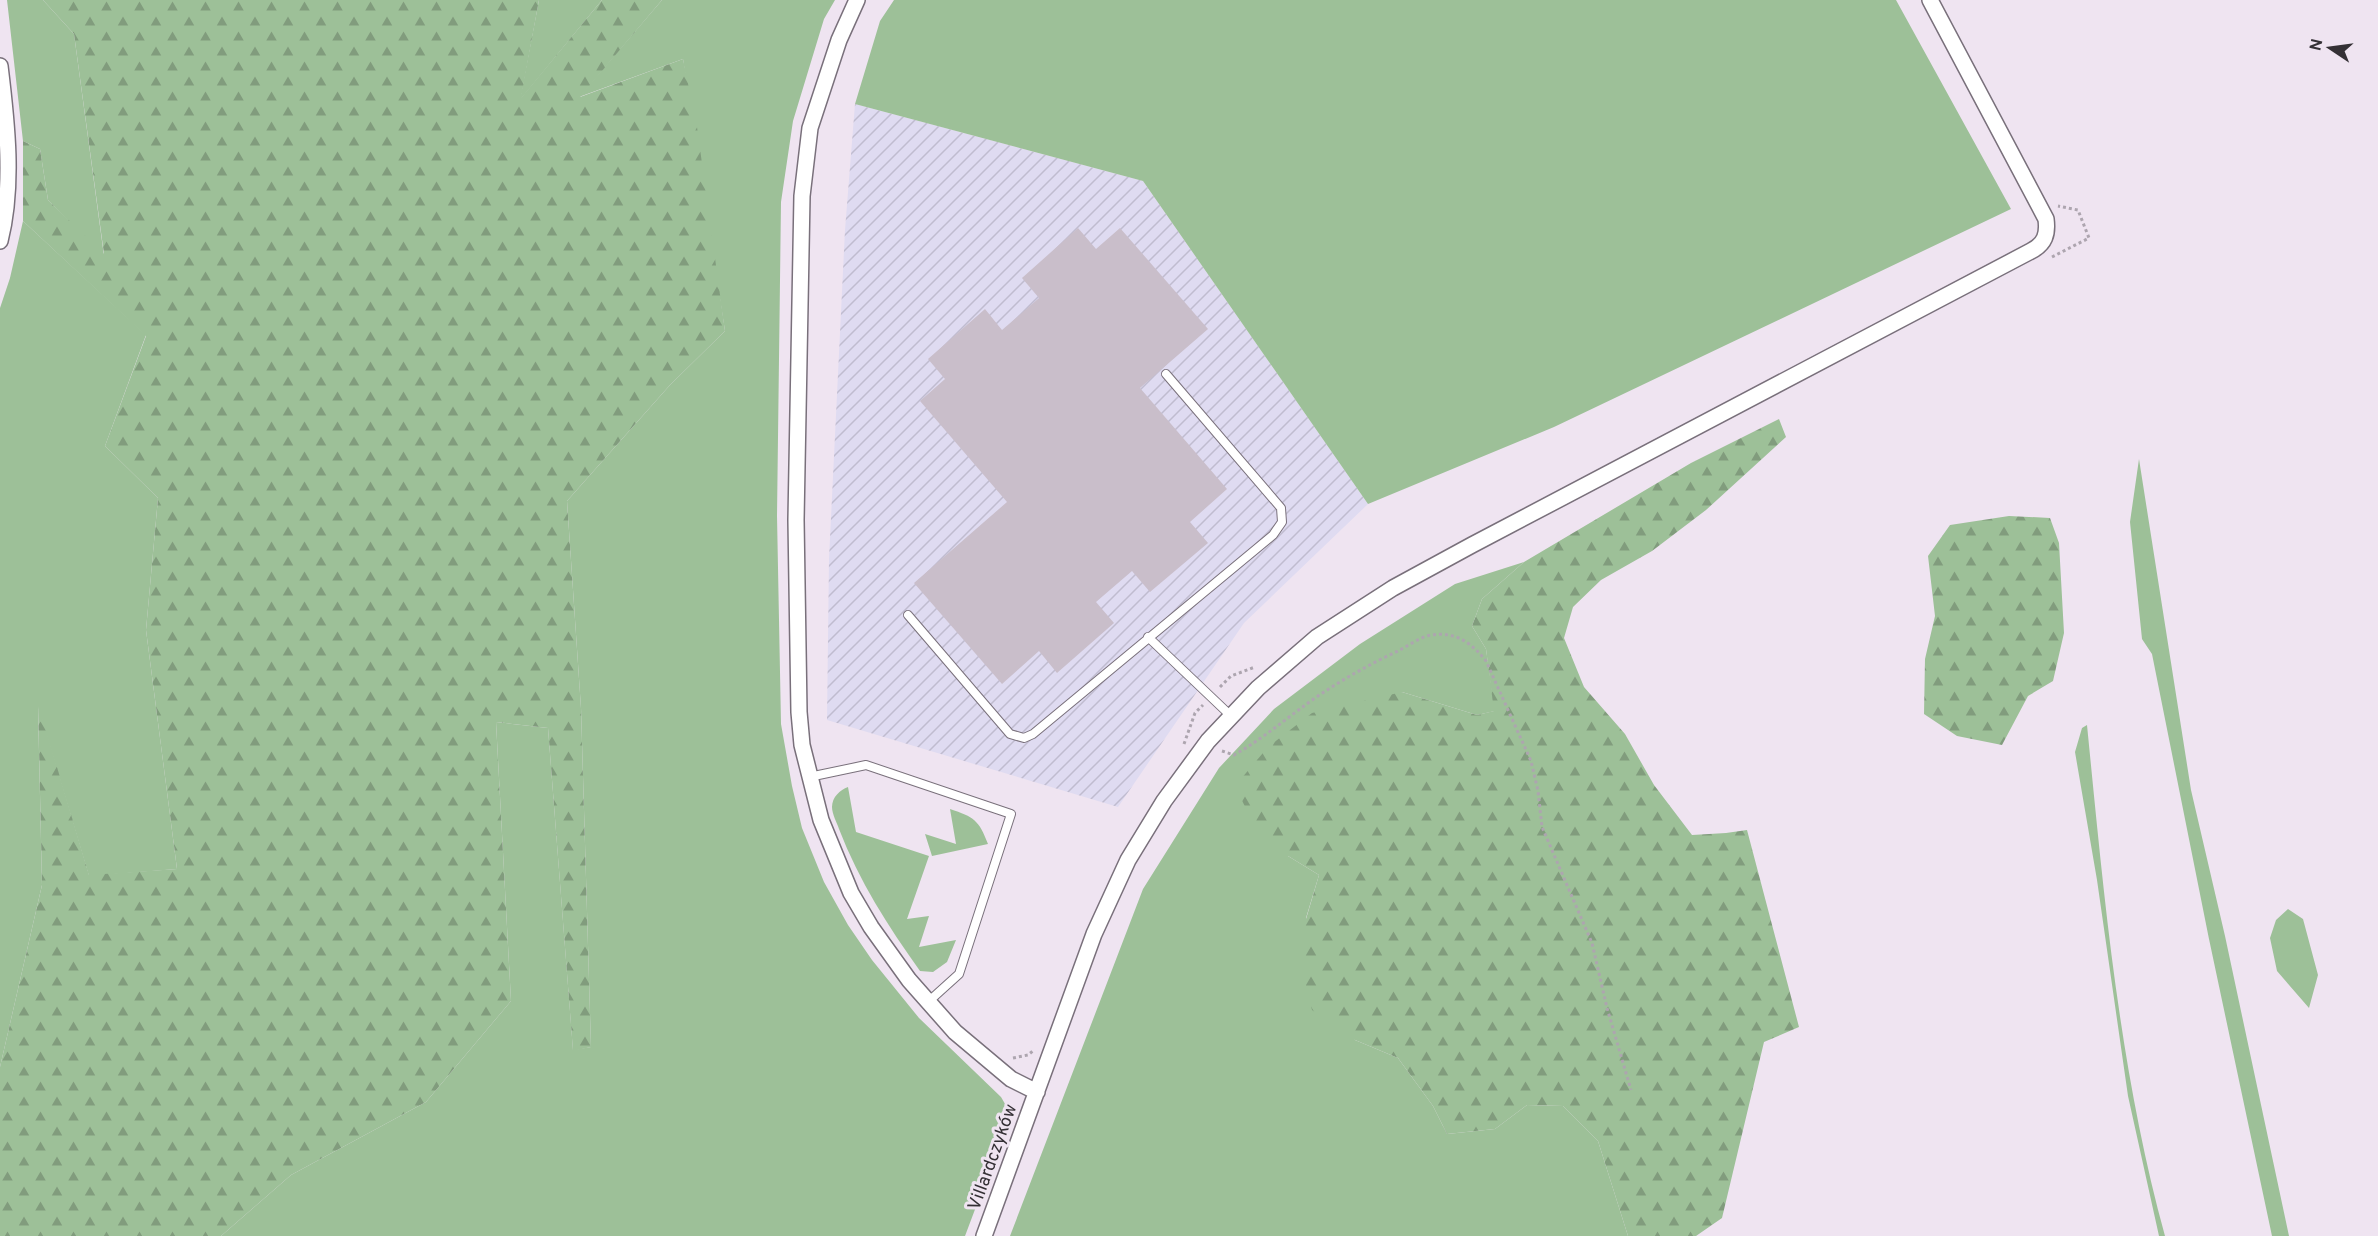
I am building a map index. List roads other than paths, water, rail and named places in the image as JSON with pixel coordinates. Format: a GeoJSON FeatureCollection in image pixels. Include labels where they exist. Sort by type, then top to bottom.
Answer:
{"type":"FeatureCollection","features":[{"type":"Feature","properties":{"kind":"street"},"geometry":{"type":"LineString","coordinates":[[857,0],[839,40],[810,128],[802,196],[796,520],[799,712],[802,745],[821,820],[851,893],[871,927],[896,962],[955,1032],[1011,1079],[1037,1092]]}},
{"type":"Feature","properties":{"kind":"street","name":"Villardczyków"},"geometry":{"type":"LineString","coordinates":[[984,1236],[1094,934],[1128,860],[1164,801],[1208,741],[1258,688],[1317,637],[1393,588],[2031,251],[2043,242],[2046,234],[2046,219],[1930,0]]}},
{"type":"Feature","properties":{"kind":"street"},"geometry":{"type":"LineString","coordinates":[[0,66],[8,132],[4,223],[0,242]]}},
{"type":"Feature","properties":{"kind":"lane"},"geometry":{"type":"LineString","coordinates":[[908,615],[1010,734],[1024,738],[1033,734],[1273,535],[1282,522],[1281,508],[1166,374]]}},
{"type":"Feature","properties":{"kind":"lane"},"geometry":{"type":"LineString","coordinates":[[1148,637],[1231,716]]}},
{"type":"Feature","properties":{"kind":"lane"},"geometry":{"type":"LineString","coordinates":[[809,777],[866,765],[1011,814],[959,974],[928,1002]]}}]}
